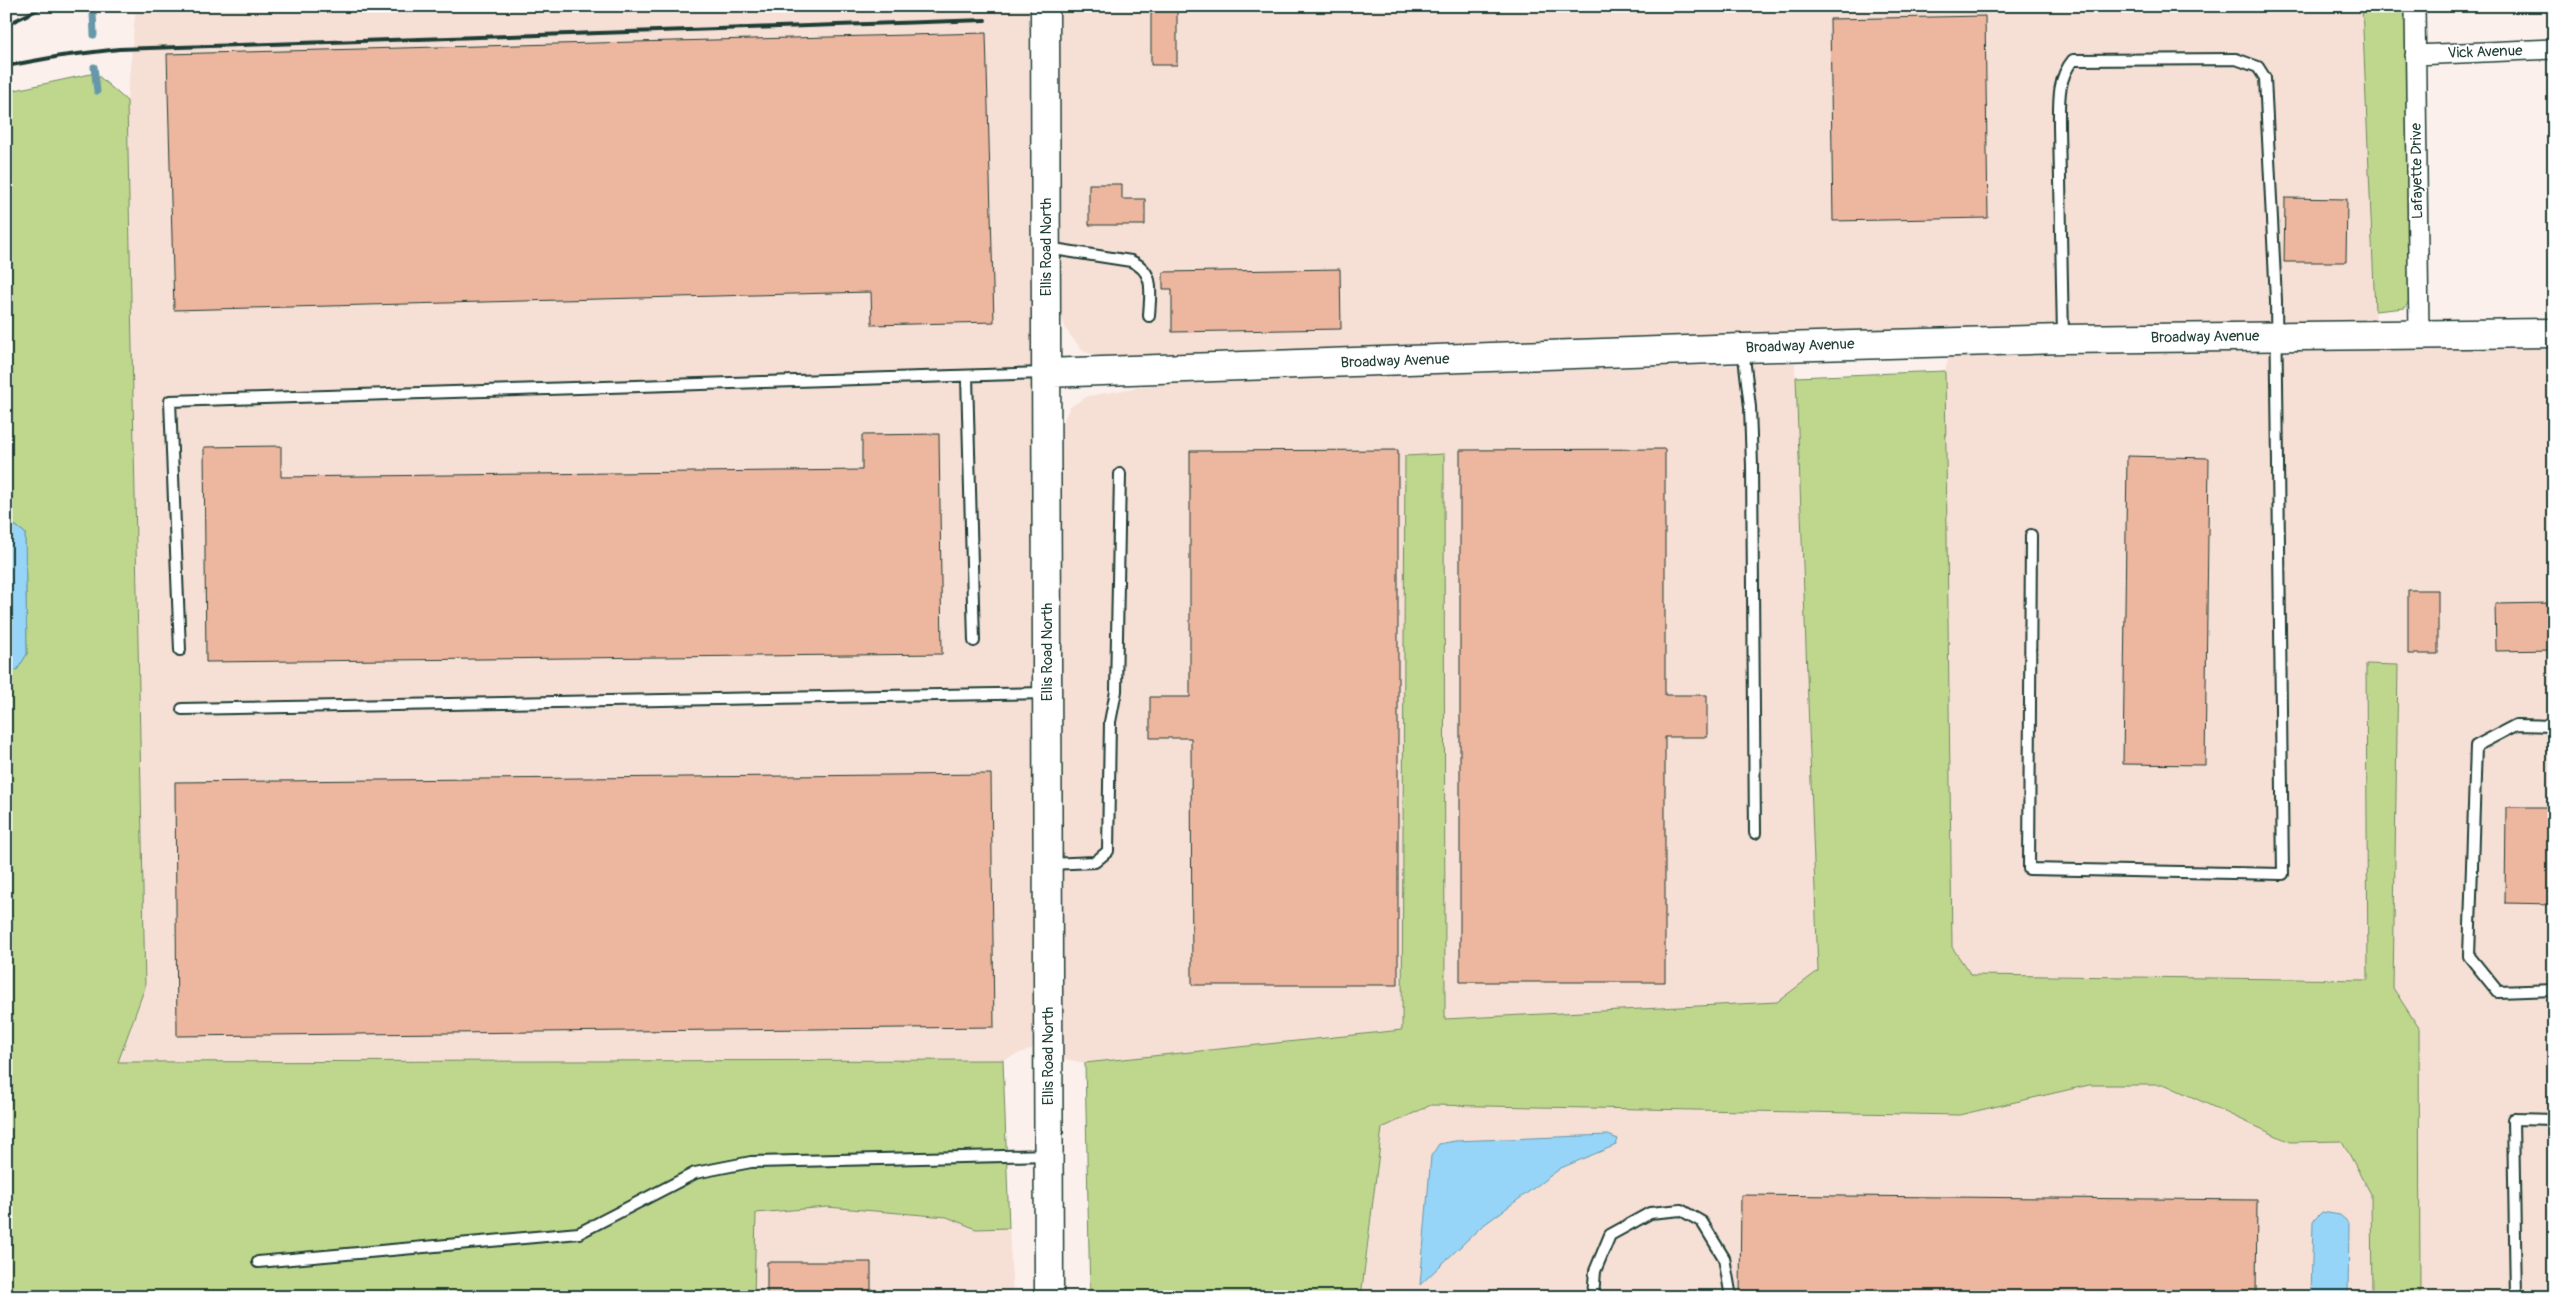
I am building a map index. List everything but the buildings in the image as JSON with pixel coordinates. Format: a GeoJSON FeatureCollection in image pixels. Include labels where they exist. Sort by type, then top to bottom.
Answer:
{"type":"FeatureCollection","features":[{"type":"Feature","properties":{"kind":"street","name":"Ellis Road North"},"geometry":{"type":"LineString","coordinates":[[1046,6],[1049,1297]]}},
{"type":"Feature","properties":{"kind":"street","name":"Lafayette Drive"},"geometry":{"type":"LineString","coordinates":[[2415,6],[2419,335]]}},
{"type":"Feature","properties":{"kind":"street","name":"Vick Avenue"},"geometry":{"type":"LineString","coordinates":[[2415,55],[2554,50]]}},
{"type":"Feature","properties":{"kind":"street","name":"Broadway Avenue"},"geometry":{"type":"LineString","coordinates":[[1046,373],[1743,348],[2064,339],[2554,333]]}},
{"type":"Feature","properties":{"kind":"lane"},"geometry":{"type":"LineString","coordinates":[[2031,535],[2029,869],[2283,874],[2276,300],[2265,78],[2258,67],[2236,59],[2072,60],[2065,70],[2059,94],[2064,339]]}},
{"type":"Feature","properties":{"kind":"lane"},"geometry":{"type":"LineString","coordinates":[[1046,248],[1132,261],[1142,266],[1150,281],[1149,316]]}},
{"type":"Feature","properties":{"kind":"lane"},"geometry":{"type":"LineString","coordinates":[[1743,348],[1750,407],[1752,466],[1755,833]]}},
{"type":"Feature","properties":{"kind":"lane"},"geometry":{"type":"LineString","coordinates":[[180,650],[170,401],[1046,373]]}},
{"type":"Feature","properties":{"kind":"lane"},"geometry":{"type":"LineString","coordinates":[[967,376],[974,641]]}},
{"type":"Feature","properties":{"kind":"lane"},"geometry":{"type":"LineString","coordinates":[[1048,864],[1095,862],[1108,851],[1110,722],[1116,691],[1120,474]]}},
{"type":"Feature","properties":{"kind":"lane"},"geometry":{"type":"LineString","coordinates":[[182,709],[1047,694]]}},
{"type":"Feature","properties":{"kind":"lane"},"geometry":{"type":"LineString","coordinates":[[2554,726],[2516,725],[2476,746],[2469,956],[2498,992],[2554,990]]}},
{"type":"Feature","properties":{"kind":"lane"},"geometry":{"type":"LineString","coordinates":[[2516,1297],[2513,1119],[2554,1120]]}},
{"type":"Feature","properties":{"kind":"lane"},"geometry":{"type":"LineString","coordinates":[[258,1262],[579,1233],[695,1173],[751,1162],[1049,1155]]}},
{"type":"Feature","properties":{"kind":"lane"},"geometry":{"type":"LineString","coordinates":[[1593,1297],[1595,1271],[1610,1235],[1650,1213],[1681,1210],[1702,1222],[1724,1258],[1730,1297]]}},
{"type":"Feature","properties":{"kind":"shaded area"},"geometry":{"type":"Polygon","coordinates":[[[136,6],[1029,6],[1035,1047],[1003,1060],[118,1063],[145,987],[127,101],[136,6]]]}},
{"type":"Feature","properties":{"kind":"shaded area"},"geometry":{"type":"Polygon","coordinates":[[[1058,6],[2362,6],[2376,326],[1103,358],[1083,351],[1066,330],[1061,314],[1058,6]]]}},
{"type":"Feature","properties":{"kind":"shaded area"},"geometry":{"type":"Polygon","coordinates":[[[2554,344],[2554,1297],[2420,1297],[2419,1029],[2393,988],[2397,665],[2366,664],[2369,981],[1971,975],[1952,947],[1945,371],[1949,357],[2554,344]]]}},
{"type":"Feature","properties":{"kind":"shaded area"},"geometry":{"type":"Polygon","coordinates":[[[1795,363],[1818,972],[1777,1002],[1445,1019],[1444,454],[1405,456],[1402,1030],[1085,1063],[1060,1058],[1057,434],[1070,407],[1088,396],[1176,381],[1795,363]]]}},
{"type":"Feature","properties":{"kind":"shaded area"},"geometry":{"type":"Polygon","coordinates":[[[2089,1085],[2166,1085],[2290,1142],[2342,1141],[2371,1194],[2372,1297],[2348,1297],[2349,1223],[2313,1221],[2311,1297],[1362,1297],[1382,1128],[1431,1105],[1959,1115],[2089,1085]],[[1616,1145],[1425,1217],[1420,1284],[1481,1227],[1561,1168],[1616,1145]]]}},
{"type":"Feature","properties":{"kind":"shaded area"},"geometry":{"type":"Polygon","coordinates":[[[827,1207],[947,1217],[976,1229],[1009,1228],[1013,1297],[754,1297],[756,1213],[827,1207]]]}},
{"type":"Feature","properties":{"kind":"green space"},"geometry":{"type":"Polygon","coordinates":[[[2362,6],[2405,6],[2412,295],[2405,308],[2375,311],[2362,6]]]}},
{"type":"Feature","properties":{"kind":"green space"},"geometry":{"type":"Polygon","coordinates":[[[95,73],[127,101],[145,987],[118,1062],[1003,1060],[1009,1228],[976,1229],[947,1217],[827,1207],[756,1213],[754,1297],[6,1297],[6,671],[17,670],[27,654],[25,533],[16,526],[6,526],[6,92],[95,73]]]}},
{"type":"Feature","properties":{"kind":"green space"},"geometry":{"type":"Polygon","coordinates":[[[1945,371],[1952,947],[1971,975],[2368,980],[2366,664],[2398,665],[2393,988],[2419,1028],[2420,1297],[2372,1297],[2371,1194],[2342,1141],[2290,1142],[2166,1085],[2089,1085],[1959,1115],[1431,1105],[1382,1128],[1361,1297],[1090,1297],[1085,1063],[1402,1030],[1405,456],[1444,454],[1445,1019],[1777,1002],[1818,971],[1796,377],[1945,371]]]}},
{"type":"Feature","properties":{"kind":"water"},"geometry":{"type":"Polygon","coordinates":[[[6,526],[16,526],[25,533],[27,654],[17,670],[6,671],[6,526]]]}},
{"type":"Feature","properties":{"kind":"water"},"geometry":{"type":"Polygon","coordinates":[[[1608,1135],[1618,1139],[1616,1145],[1561,1168],[1481,1227],[1420,1285],[1431,1156],[1439,1144],[1455,1141],[1608,1135]]]}},
{"type":"Feature","properties":{"kind":"water"},"geometry":{"type":"Polygon","coordinates":[[[2322,1212],[2340,1215],[2349,1223],[2348,1297],[2311,1297],[2313,1221],[2322,1212]]]}},
{"type":"Feature","properties":{"kind":"waterway"},"geometry":{"type":"LineString","coordinates":[[93,12],[94,35]]}},
{"type":"Feature","properties":{"kind":"waterway"},"geometry":{"type":"LineString","coordinates":[[94,67],[97,91]]}},
{"type":"Feature","properties":{"kind":"railway"},"geometry":{"type":"LineString","coordinates":[[6,25],[45,6]]}},
{"type":"Feature","properties":{"kind":"railway"},"geometry":{"type":"LineString","coordinates":[[6,66],[61,56],[119,49],[985,20]]}}]}
